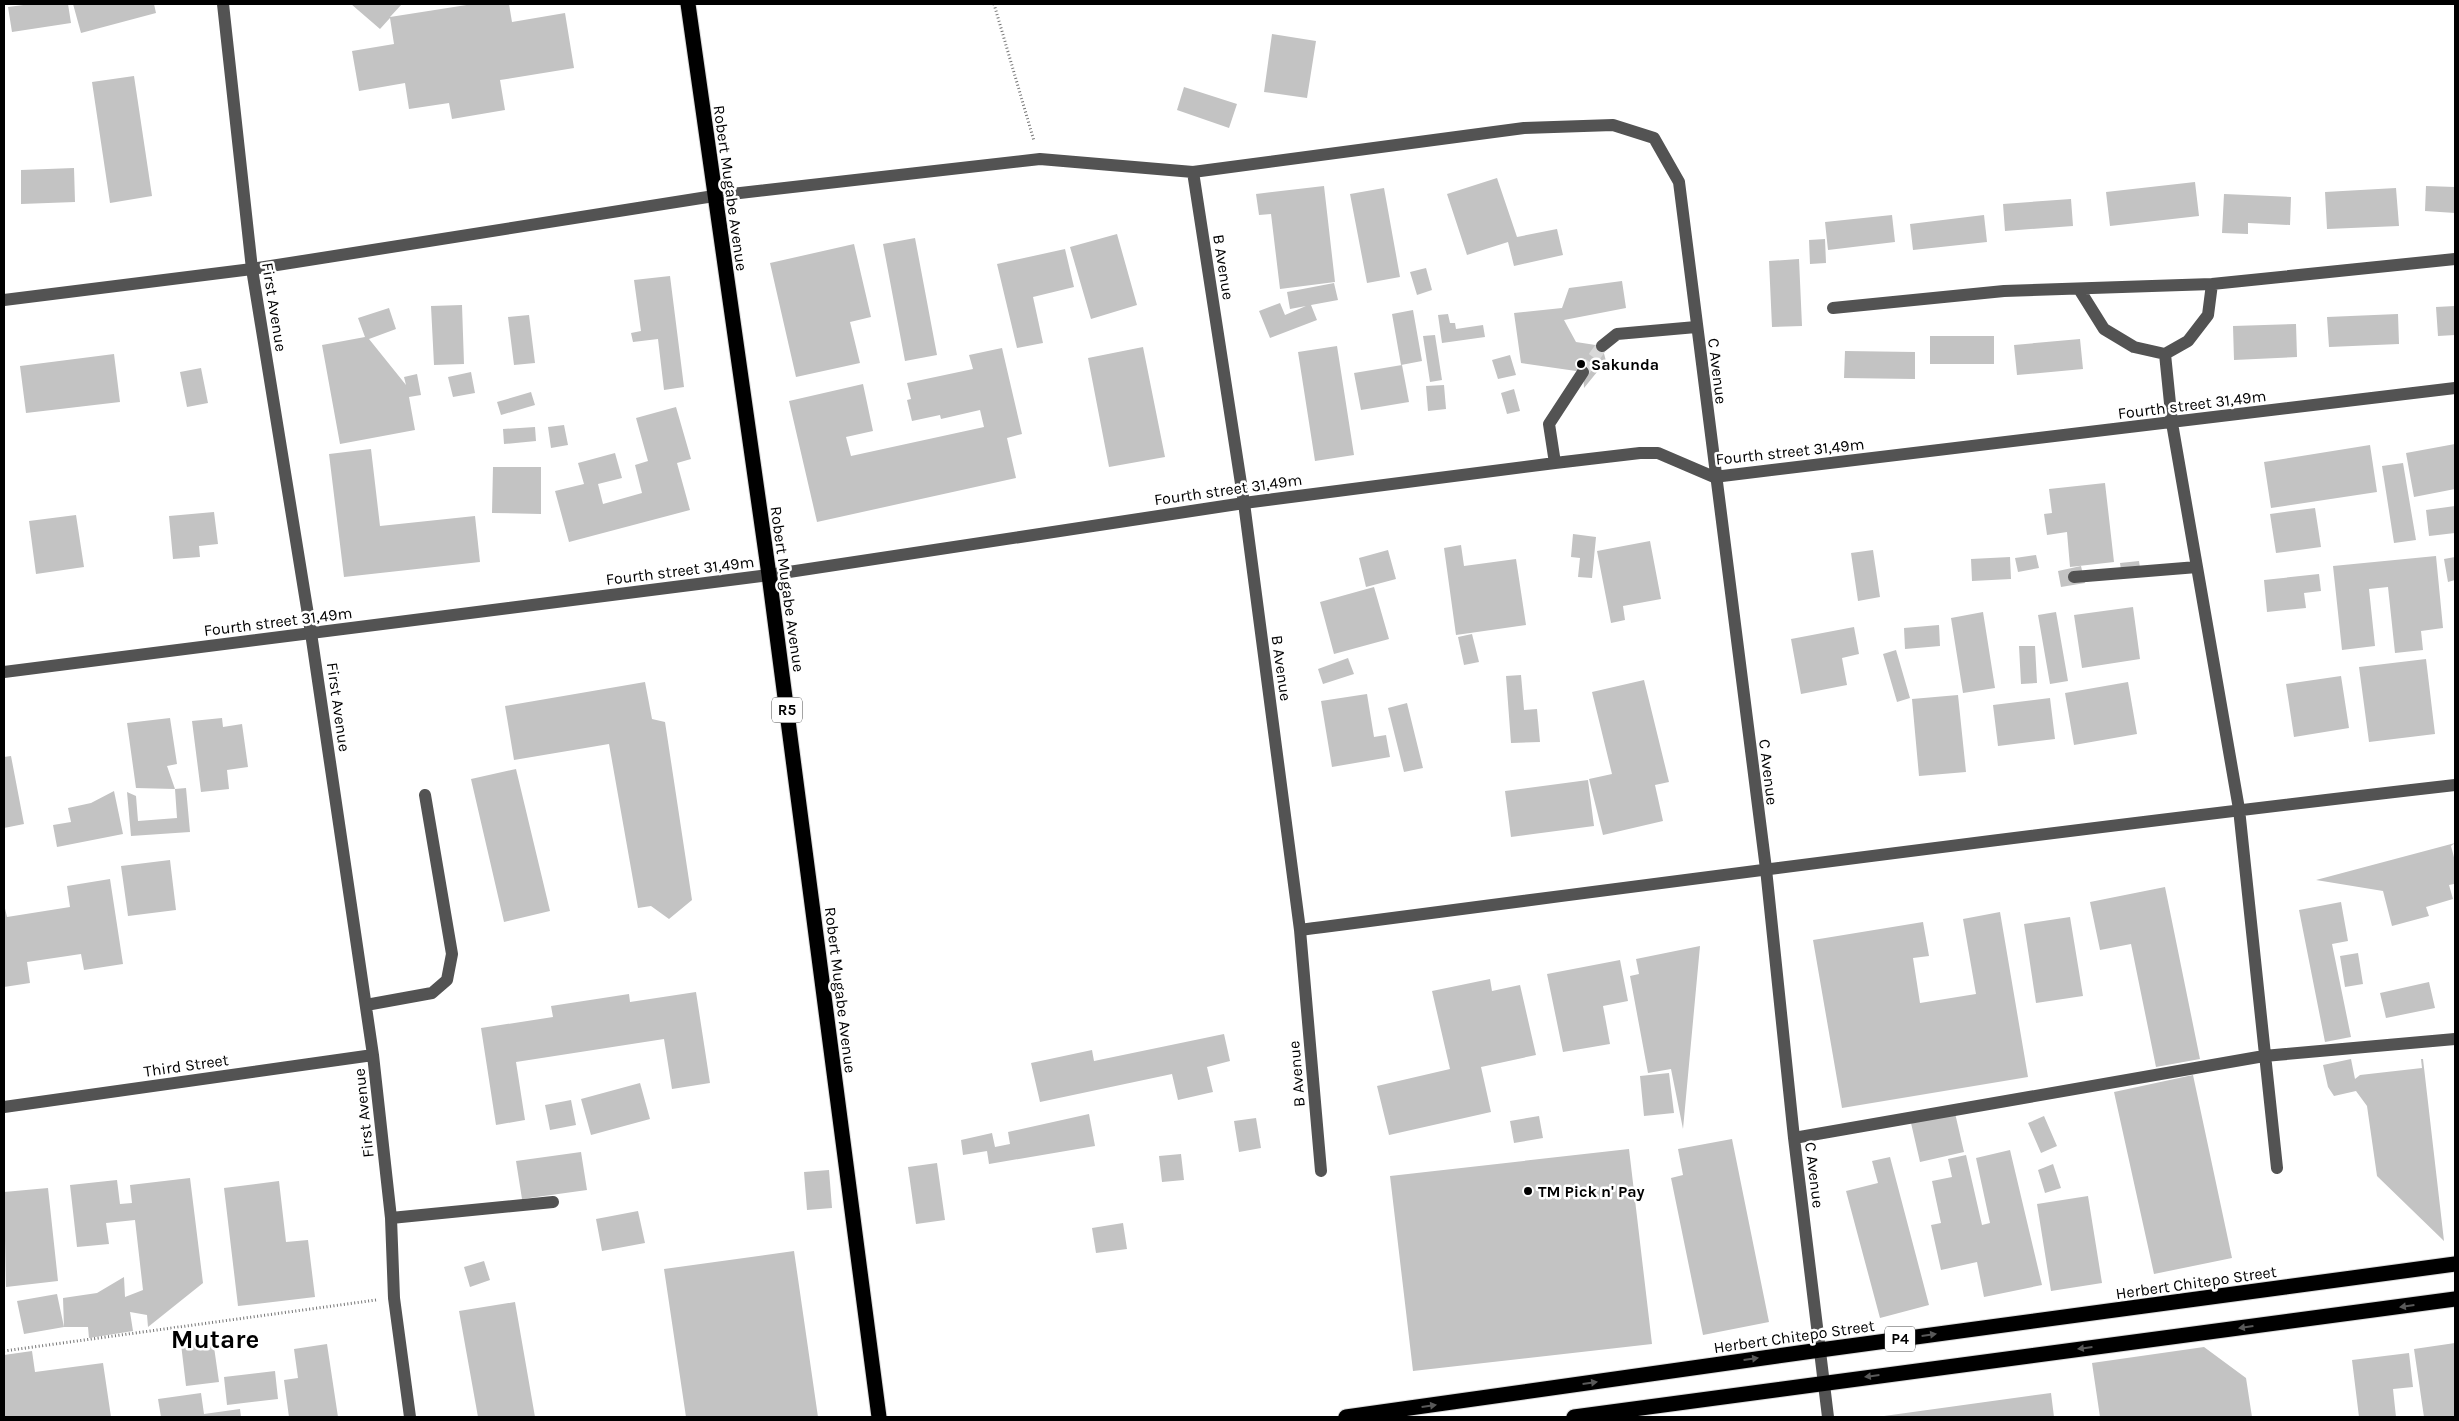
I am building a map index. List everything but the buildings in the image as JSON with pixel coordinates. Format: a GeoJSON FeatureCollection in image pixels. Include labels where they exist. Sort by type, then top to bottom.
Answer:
{"type":"FeatureCollection","features":[{"type":"Feature","properties":{"kind":"highway","name":"Robert Mugabe Avenue"},"geometry":{"type":"LineString","coordinates":[[688,4],[769,575],[879,1417]]}},
{"type":"Feature","properties":{"kind":"highway","name":"Herbert Chitepo Street"},"geometry":{"type":"LineString","coordinates":[[1346,1417],[1820,1350],[2455,1264]]}},
{"type":"Feature","properties":{"kind":"highway","name":"P4"},"geometry":{"type":"LineString","coordinates":[[1574,1417],[1822,1382],[2455,1299]]}},
{"type":"Feature","properties":{"kind":"street","name":"First Avenue"},"geometry":{"type":"LineString","coordinates":[[223,4],[252,269],[311,634],[373,1055],[391,1218],[394,1298],[410,1417]]}},
{"type":"Feature","properties":{"kind":"street","name":"C Avenue"},"geometry":{"type":"LineString","coordinates":[[1193,172],[1524,128],[1614,125],[1654,138],[1679,182],[1714,477],[1766,869],[1794,1138],[1820,1350],[1822,1382],[1828,1417]]}},
{"type":"Feature","properties":{"kind":"street"},"geometry":{"type":"LineString","coordinates":[[4,300],[252,269],[714,196],[1040,159],[1193,172]]}},
{"type":"Feature","properties":{"kind":"street","name":"B Avenue"},"geometry":{"type":"LineString","coordinates":[[1193,172],[1244,502],[1300,930],[1321,1171]]}},
{"type":"Feature","properties":{"kind":"street"},"geometry":{"type":"LineString","coordinates":[[1834,308],[2004,291],[2212,284],[2455,259]]}},
{"type":"Feature","properties":{"kind":"street"},"geometry":{"type":"LineString","coordinates":[[2080,288],[2104,329],[2134,347],[2165,354],[2188,340],[2208,315],[2212,284]]}},
{"type":"Feature","properties":{"kind":"street"},"geometry":{"type":"LineString","coordinates":[[1602,346],[1617,334],[1696,327]]}},
{"type":"Feature","properties":{"kind":"street"},"geometry":{"type":"LineString","coordinates":[[2165,354],[2172,423],[2239,809],[2277,1168]]}},
{"type":"Feature","properties":{"kind":"street"},"geometry":{"type":"LineString","coordinates":[[1555,463],[1549,424],[1583,372]]}},
{"type":"Feature","properties":{"kind":"street","name":"Fourth street 31,49m"},"geometry":{"type":"LineString","coordinates":[[4,672],[769,575],[1244,502],[1640,453],[1658,454],[1714,477],[2455,388]]}},
{"type":"Feature","properties":{"kind":"street"},"geometry":{"type":"LineString","coordinates":[[2074,577],[2197,567]]}},
{"type":"Feature","properties":{"kind":"street"},"geometry":{"type":"LineString","coordinates":[[1300,930],[2239,809],[2455,785]]}},
{"type":"Feature","properties":{"kind":"street"},"geometry":{"type":"LineString","coordinates":[[366,1005],[432,993],[447,980],[452,954],[425,795]]}},
{"type":"Feature","properties":{"kind":"street"},"geometry":{"type":"LineString","coordinates":[[1794,1138],[2264,1056],[2455,1039]]}},
{"type":"Feature","properties":{"kind":"street","name":"Third Street"},"geometry":{"type":"LineString","coordinates":[[4,1107],[373,1055]]}},
{"type":"Feature","properties":{"kind":"street"},"geometry":{"type":"LineString","coordinates":[[391,1218],[553,1202]]}},
{"type":"Feature","properties":{"kind":"path"},"geometry":{"type":"LineString","coordinates":[[994,4],[1040,159]]}},
{"type":"Feature","properties":{"kind":"path"},"geometry":{"type":"LineString","coordinates":[[4,1351],[394,1298]]}},
{"type":"Feature","properties":{"kind":"tunnel"},"geometry":{"type":"LineString","coordinates":[[1583,372],[1602,346]]}},
{"type":"Feature","properties":{"kind":"place","name":"Sakunda"},"geometry":{"type":"Point","coordinates":[1581,364]}},
{"type":"Feature","properties":{"kind":"place","name":"TM Pick n' Pay"},"geometry":{"type":"Point","coordinates":[1528,1191]}},
{"type":"Feature","properties":{"kind":"district","name":"Mutare"},"geometry":{"type":"Point","coordinates":[215,1339]}}]}
